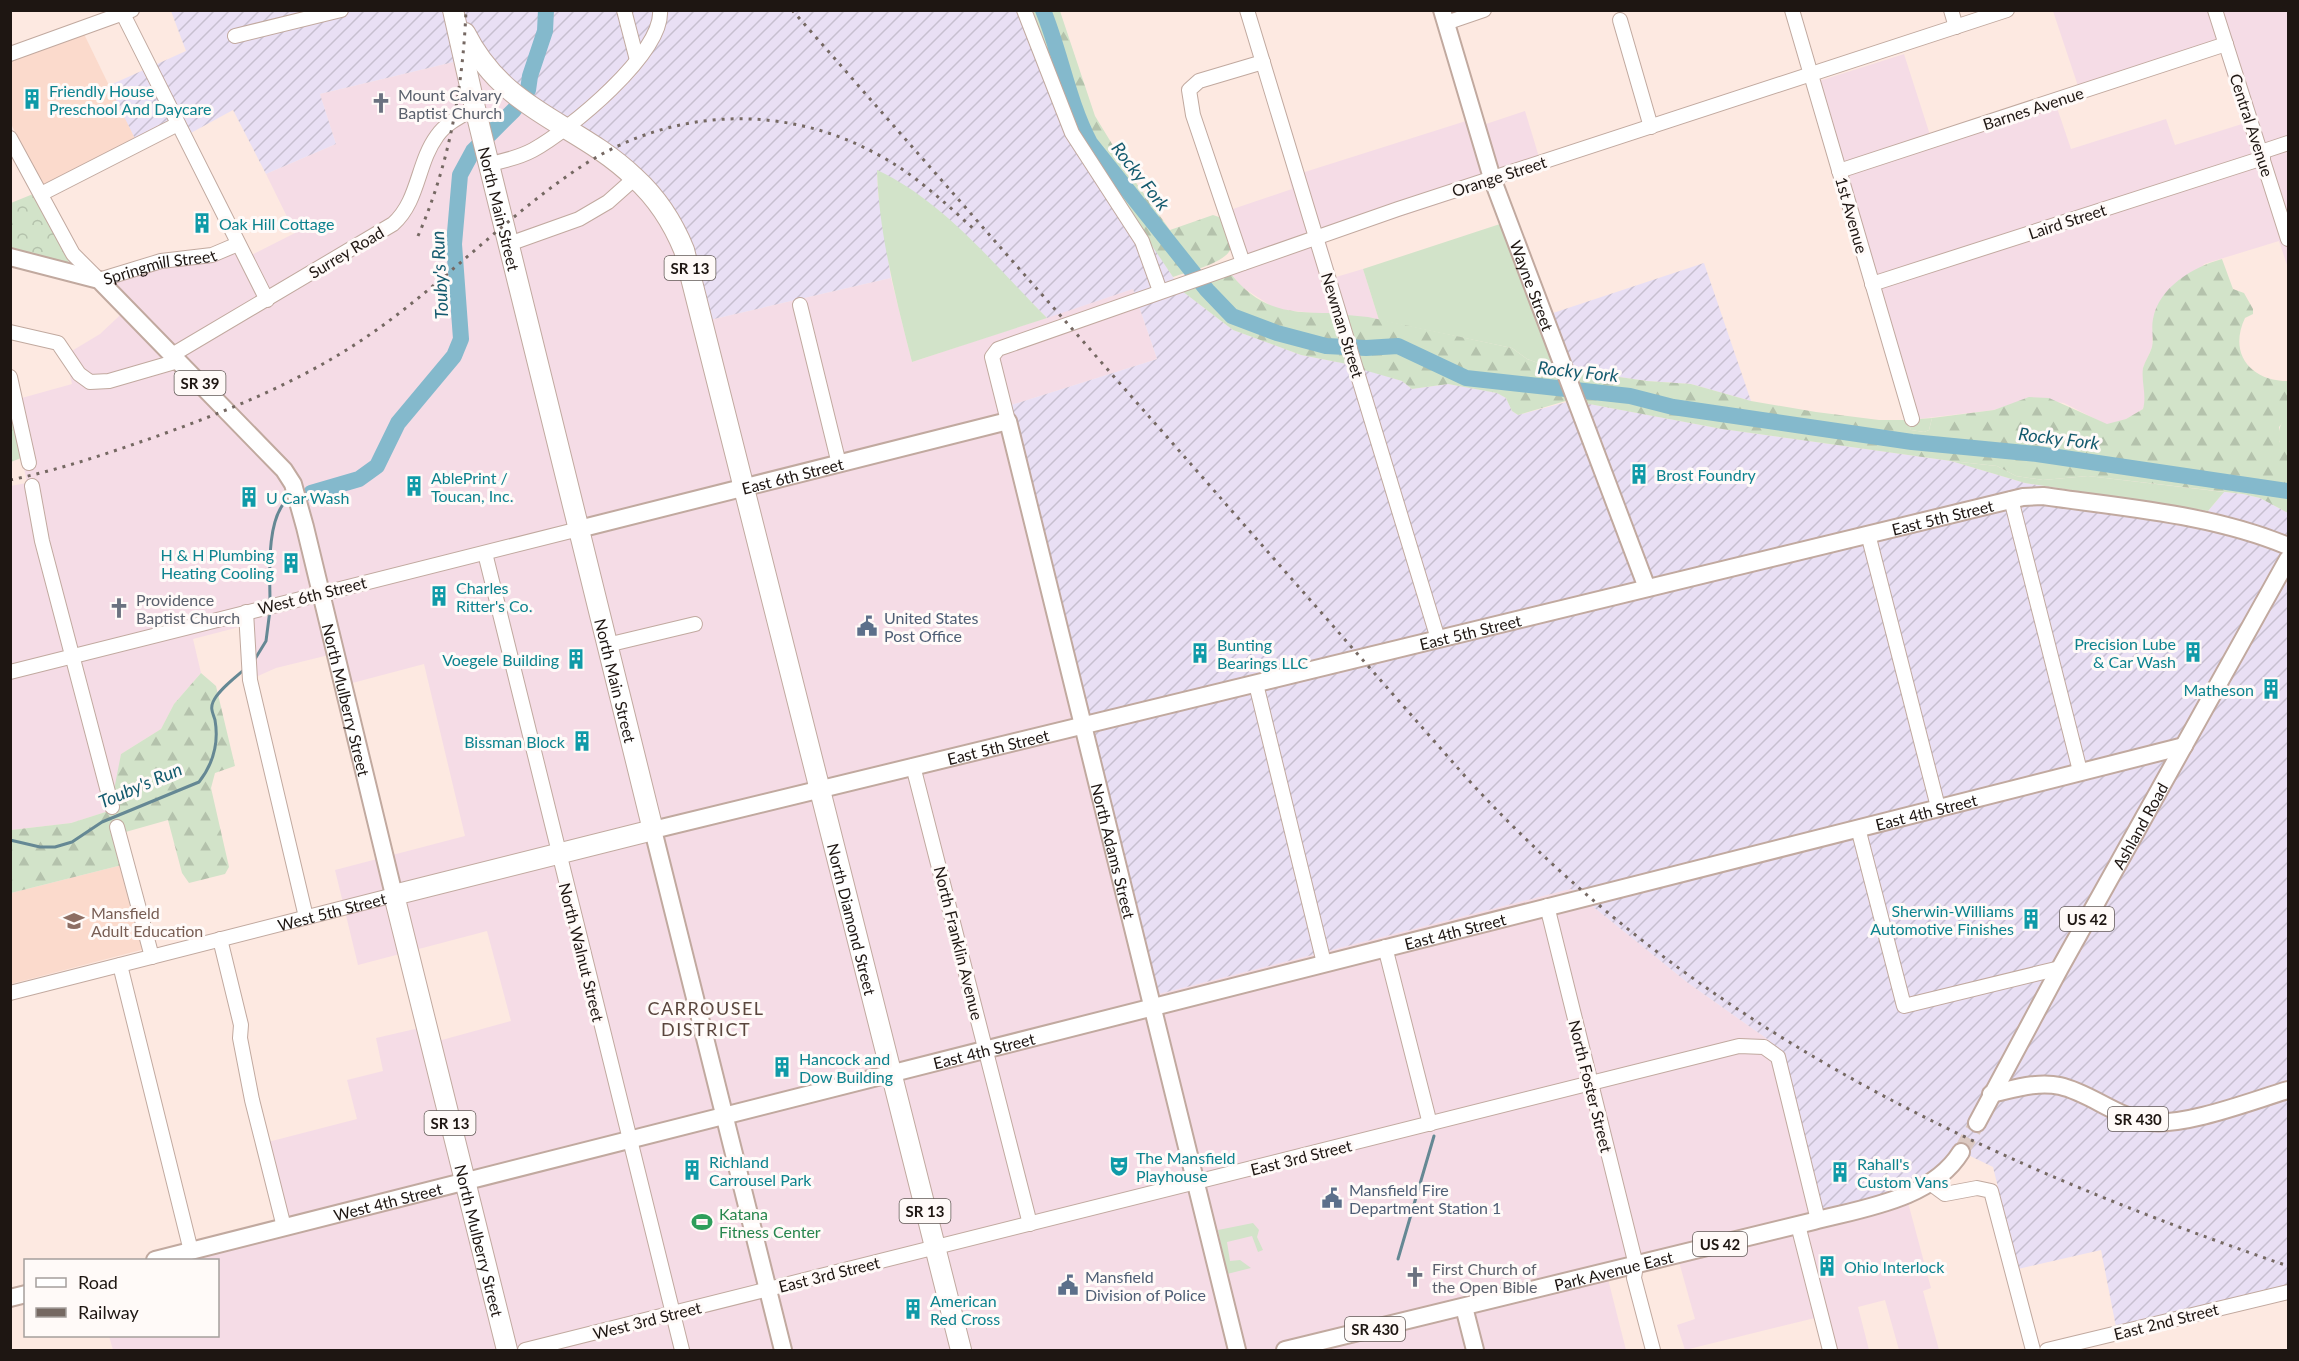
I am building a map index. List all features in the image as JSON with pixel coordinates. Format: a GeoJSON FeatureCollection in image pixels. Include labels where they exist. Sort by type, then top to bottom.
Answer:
{"type":"FeatureCollection","features":[{"type":"Feature","properties":{"kind":"highway","name":"SR 13"},"geometry":{"type":"LineString","coordinates":[[454,10],[478,57],[514,94],[536,112],[603,152],[635,178],[666,215],[684,250],[746,488]]}},
{"type":"Feature","properties":{"kind":"highway","name":"North Main Street"},"geometry":{"type":"LineString","coordinates":[[454,10],[475,108],[653,830]]}},
{"type":"Feature","properties":{"kind":"highway","name":"North Diamond Street"},"geometry":{"type":"LineString","coordinates":[[746,488],[819,789],[961,1350]]}},
{"type":"Feature","properties":{"kind":"highway","name":"West 5th Street"},"geometry":{"type":"LineString","coordinates":[[394,895],[653,830]]}},
{"type":"Feature","properties":{"kind":"highway","name":"North Mulberry Street"},"geometry":{"type":"LineString","coordinates":[[394,895],[507,1350]]}},
{"type":"Feature","properties":{"kind":"main road","name":"Wayne Street"},"geometry":{"type":"LineString","coordinates":[[1444,17],[1492,178],[1647,588]]}},
{"type":"Feature","properties":{"kind":"main road","name":"Springmill Street"},"geometry":{"type":"LineString","coordinates":[[10,257],[99,280]]}},
{"type":"Feature","properties":{"kind":"main road","name":"North Mulberry Street"},"geometry":{"type":"LineString","coordinates":[[99,280],[284,470],[297,497],[394,895]]}},
{"type":"Feature","properties":{"kind":"main road","name":"East 6th Street"},"geometry":{"type":"LineString","coordinates":[[579,529],[1008,421]]}},
{"type":"Feature","properties":{"kind":"main road","name":"North Adams Street"},"geometry":{"type":"LineString","coordinates":[[1008,421],[1194,1184],[1237,1350]]}},
{"type":"Feature","properties":{"kind":"main road","name":"East 5th Street"},"geometry":{"type":"LineString","coordinates":[[653,830],[2011,499],[2043,496],[2200,519],[2240,528],[2289,546]]}},
{"type":"Feature","properties":{"kind":"main road","name":"Ashland Road"},"geometry":{"type":"LineString","coordinates":[[1992,1094],[2289,559]]}},
{"type":"Feature","properties":{"kind":"main road","name":"East 4th Street"},"geometry":{"type":"LineString","coordinates":[[724,1115],[2184,746]]}},
{"type":"Feature","properties":{"kind":"main road","name":"North Main Street"},"geometry":{"type":"LineString","coordinates":[[653,830],[783,1350]]}},
{"type":"Feature","properties":{"kind":"main road","name":"SR 430"},"geometry":{"type":"LineString","coordinates":[[1992,1094],[2029,1086],[2060,1086],[2131,1117],[2162,1122],[2200,1115],[2289,1090]]}},
{"type":"Feature","properties":{"kind":"main road","name":"US 42"},"geometry":{"type":"LineString","coordinates":[[1977,1123],[1992,1094]]}},
{"type":"Feature","properties":{"kind":"main road","name":"West 4th Street"},"geometry":{"type":"LineString","coordinates":[[158,1259],[724,1115]]}},
{"type":"Feature","properties":{"kind":"main road","name":"Park Avenue East"},"geometry":{"type":"LineString","coordinates":[[1285,1350],[1798,1225],[1893,1199],[1930,1183],[1947,1171],[1961,1152]]}},
{"type":"Feature","properties":{"kind":"main road"},"geometry":{"type":"LineString","coordinates":[[1464,1307],[1475,1350]]}},
{"type":"Feature","properties":{"kind":"street"},"geometry":{"type":"LineString","coordinates":[[235,36],[340,10]]}},
{"type":"Feature","properties":{"kind":"street"},"geometry":{"type":"LineString","coordinates":[[624,10],[637,60]]}},
{"type":"Feature","properties":{"kind":"street"},"geometry":{"type":"LineString","coordinates":[[488,159],[531,152],[614,88],[637,60],[659,22],[660,10]]}},
{"type":"Feature","properties":{"kind":"street"},"geometry":{"type":"LineString","coordinates":[[1024,10],[1072,133],[1142,241],[1162,290]]}},
{"type":"Feature","properties":{"kind":"street","name":"Newman Street"},"geometry":{"type":"LineString","coordinates":[[1247,10],[1438,639]]}},
{"type":"Feature","properties":{"kind":"street"},"geometry":{"type":"LineString","coordinates":[[1444,17],[1484,10]]}},
{"type":"Feature","properties":{"kind":"street","name":"1st Avenue"},"geometry":{"type":"LineString","coordinates":[[1792,10],[1912,419]]}},
{"type":"Feature","properties":{"kind":"street"},"geometry":{"type":"LineString","coordinates":[[1951,10],[1956,27]]}},
{"type":"Feature","properties":{"kind":"street","name":"Orange Street"},"geometry":{"type":"LineString","coordinates":[[994,352],[1162,290],[1316,237],[2007,10]]}},
{"type":"Feature","properties":{"kind":"street","name":"Central Avenue"},"geometry":{"type":"LineString","coordinates":[[2215,10],[2289,239]]}},
{"type":"Feature","properties":{"kind":"street"},"geometry":{"type":"LineString","coordinates":[[10,54],[127,12],[178,124],[267,300]]}},
{"type":"Feature","properties":{"kind":"street"},"geometry":{"type":"LineString","coordinates":[[1620,20],[1652,127]]}},
{"type":"Feature","properties":{"kind":"street","name":"Barnes Avenue"},"geometry":{"type":"LineString","coordinates":[[1839,171],[2226,44]]}},
{"type":"Feature","properties":{"kind":"street"},"geometry":{"type":"LineString","coordinates":[[1238,264],[1190,102],[1189,90],[1199,81],[1263,62]]}},
{"type":"Feature","properties":{"kind":"street","name":"Surrey Road"},"geometry":{"type":"LineString","coordinates":[[10,332],[58,343],[79,374],[90,382],[108,381],[175,358],[399,219],[408,205],[436,136],[450,123],[475,108]]}},
{"type":"Feature","properties":{"kind":"street"},"geometry":{"type":"LineString","coordinates":[[41,194],[178,124]]}},
{"type":"Feature","properties":{"kind":"street","name":"North Mulberry Street"},"geometry":{"type":"LineString","coordinates":[[10,138],[74,254],[99,280]]}},
{"type":"Feature","properties":{"kind":"street","name":"Laird Street"},"geometry":{"type":"LineString","coordinates":[[1872,284],[2262,155],[2289,143]]}},
{"type":"Feature","properties":{"kind":"street"},"geometry":{"type":"LineString","coordinates":[[509,244],[579,219],[608,202],[635,178]]}},
{"type":"Feature","properties":{"kind":"street","name":"Springmill Street"},"geometry":{"type":"LineString","coordinates":[[99,280],[161,261],[212,255],[238,244]]}},
{"type":"Feature","properties":{"kind":"street"},"geometry":{"type":"LineString","coordinates":[[800,305],[839,464]]}},
{"type":"Feature","properties":{"kind":"street","name":"North Adams Street"},"geometry":{"type":"LineString","coordinates":[[994,352],[993,363],[1008,421]]}},
{"type":"Feature","properties":{"kind":"street"},"geometry":{"type":"LineString","coordinates":[[10,376],[29,464]]}},
{"type":"Feature","properties":{"kind":"street"},"geometry":{"type":"LineString","coordinates":[[32,486],[42,541],[112,807]]}},
{"type":"Feature","properties":{"kind":"street"},"geometry":{"type":"LineString","coordinates":[[2011,499],[2080,771]]}},
{"type":"Feature","properties":{"kind":"street","name":"West 6th Street"},"geometry":{"type":"LineString","coordinates":[[10,672],[579,529]]}},
{"type":"Feature","properties":{"kind":"street"},"geometry":{"type":"LineString","coordinates":[[1868,534],[1938,807]]}},
{"type":"Feature","properties":{"kind":"street","name":"North Walnut Street"},"geometry":{"type":"LineString","coordinates":[[485,553],[682,1350]]}},
{"type":"Feature","properties":{"kind":"street"},"geometry":{"type":"LineString","coordinates":[[246,612],[250,680],[306,917]]}},
{"type":"Feature","properties":{"kind":"street"},"geometry":{"type":"LineString","coordinates":[[607,645],[695,624]]}},
{"type":"Feature","properties":{"kind":"street"},"geometry":{"type":"LineString","coordinates":[[1256,684],[1324,963]]}},
{"type":"Feature","properties":{"kind":"street","name":"North Franklin Avenue"},"geometry":{"type":"LineString","coordinates":[[913,766],[1030,1224]]}},
{"type":"Feature","properties":{"kind":"street"},"geometry":{"type":"LineString","coordinates":[[117,826],[152,957]]}},
{"type":"Feature","properties":{"kind":"street"},"geometry":{"type":"LineString","coordinates":[[1858,828],[1904,1006],[2060,968]]}},
{"type":"Feature","properties":{"kind":"street","name":"West 5th Street"},"geometry":{"type":"LineString","coordinates":[[10,993],[394,895]]}},
{"type":"Feature","properties":{"kind":"street","name":"North Foster Street"},"geometry":{"type":"LineString","coordinates":[[1547,906],[1636,1265],[1634,1278],[1653,1350]]}},
{"type":"Feature","properties":{"kind":"street"},"geometry":{"type":"LineString","coordinates":[[220,939],[241,1024],[240,1038],[252,1100],[284,1227]]}},
{"type":"Feature","properties":{"kind":"street"},"geometry":{"type":"LineString","coordinates":[[1385,947],[1430,1124]]}},
{"type":"Feature","properties":{"kind":"street"},"geometry":{"type":"LineString","coordinates":[[120,965],[191,1251]]}},
{"type":"Feature","properties":{"kind":"street","name":"East 3rd Street"},"geometry":{"type":"LineString","coordinates":[[768,1289],[1739,1046],[1764,1047],[1778,1057],[1818,1220]]}},
{"type":"Feature","properties":{"kind":"street"},"geometry":{"type":"LineString","coordinates":[[1930,1183],[1945,1194],[1977,1188],[1991,1191],[2033,1350]]}},
{"type":"Feature","properties":{"kind":"street"},"geometry":{"type":"LineString","coordinates":[[1798,1225],[1830,1350]]}},
{"type":"Feature","properties":{"kind":"street","name":"West 3rd Street"},"geometry":{"type":"LineString","coordinates":[[525,1350],[768,1289]]}},
{"type":"Feature","properties":{"kind":"street","name":"East 2nd Street"},"geometry":{"type":"LineString","coordinates":[[2047,1350],[2287,1292]]}},
{"type":"Feature","properties":{"kind":"shaded area"},"geometry":{"type":"Polygon","coordinates":[[[171,11],[1031,11],[1138,223],[1182,291],[1233,330],[1301,355],[1347,364],[1402,381],[1412,389],[1448,384],[1497,393],[1506,398],[1512,411],[1518,415],[1567,402],[1584,403],[1722,429],[1951,461],[2025,483],[2208,511],[2224,492],[2243,494],[2260,498],[2288,513],[2288,1286],[2116,1327],[2101,1250],[2018,1269],[1993,1167],[1962,1152],[1939,1177],[1814,1221],[1770,1041],[1688,983],[1571,889],[1155,995],[1011,405],[1157,359],[1133,289],[1047,318],[943,214],[877,170],[878,193],[891,278],[701,322],[677,240],[616,165],[458,61],[320,94],[336,144],[266,174],[233,110],[189,134],[180,118],[136,141],[108,86],[186,51],[171,11]]]}},
{"type":"Feature","properties":{"kind":"shaded area"},"geometry":{"type":"Polygon","coordinates":[[[2053,11],[2288,11],[2288,268],[2279,241],[2204,264],[2152,338],[2153,345],[2143,368],[2146,397],[2143,409],[2126,419],[2107,425],[2064,403],[2029,398],[1994,410],[1918,419],[1819,81],[1904,54],[1931,138],[2054,99],[2071,149],[2166,119],[2175,145],[2242,124],[2218,44],[2079,89],[2053,11]]]}},
{"type":"Feature","properties":{"kind":"shaded area"},"geometry":{"type":"Polygon","coordinates":[[[84,34],[136,141],[44,188],[11,124],[11,61],[84,34]]]}},
{"type":"Feature","properties":{"kind":"shaded area"},"geometry":{"type":"Polygon","coordinates":[[[458,61],[616,165],[677,240],[701,322],[891,278],[912,362],[1133,289],[1157,359],[1011,405],[1155,995],[1571,889],[1688,983],[1770,1041],[1814,1221],[1906,1195],[1931,1288],[1923,1291],[1939,1350],[1899,1350],[1885,1300],[1858,1307],[1869,1350],[1824,1350],[1815,1318],[1685,1350],[1677,1325],[1695,1319],[1679,1262],[1608,1279],[1626,1350],[113,1350],[109,1337],[219,1337],[219,1259],[188,1259],[289,1234],[268,1142],[357,1119],[347,1080],[383,1071],[376,1038],[428,1026],[431,1043],[511,1021],[487,931],[358,965],[335,870],[465,836],[424,664],[341,686],[333,654],[276,668],[249,680],[247,625],[193,639],[201,673],[174,704],[161,729],[121,754],[118,808],[71,823],[11,830],[10,486],[27,483],[11,401],[72,384],[65,355],[100,334],[132,304],[112,284],[153,269],[215,262],[236,253],[240,261],[295,233],[266,174],[336,144],[320,94],[458,61]]]}},
{"type":"Feature","properties":{"kind":"shaded area"},"geometry":{"type":"Polygon","coordinates":[[[1525,111],[1543,170],[1326,241],[1336,277],[1363,269],[1379,320],[1276,309],[1242,287],[1231,274],[1249,268],[1230,210],[1292,189],[1289,177],[1466,121],[1468,130],[1525,111]]]}},
{"type":"Feature","properties":{"kind":"shaded area"},"geometry":{"type":"Polygon","coordinates":[[[1704,263],[1751,401],[1691,384],[1647,381],[1571,370],[1550,314],[1704,263]]]}},
{"type":"Feature","properties":{"kind":"shaded area","name":"Mansfield Adult Education"},"geometry":{"type":"Polygon","coordinates":[[[122,865],[145,949],[11,984],[11,893],[122,865]]]}},
{"type":"Feature","properties":{"kind":"green space"},"geometry":{"type":"Polygon","coordinates":[[[1031,11],[1060,11],[1095,116],[1134,180],[1170,230],[1213,215],[1222,218],[1231,246],[1224,257],[1207,266],[1173,277],[1088,151],[1065,106],[1031,11]]]}},
{"type":"Feature","properties":{"kind":"green space"},"geometry":{"type":"Polygon","coordinates":[[[877,170],[925,199],[947,217],[1047,318],[912,362],[894,291],[885,243],[877,170]]]}},
{"type":"Feature","properties":{"kind":"green space"},"geometry":{"type":"Polygon","coordinates":[[[33,194],[71,266],[11,251],[11,203],[33,194]]]}},
{"type":"Feature","properties":{"kind":"green space"},"geometry":{"type":"Polygon","coordinates":[[[1500,224],[1558,370],[1527,359],[1512,348],[1379,320],[1363,269],[1500,224]]]}},
{"type":"Feature","properties":{"kind":"green space"},"geometry":{"type":"Polygon","coordinates":[[[2222,259],[2233,289],[2244,293],[2253,309],[2253,314],[2245,318],[2240,331],[2241,354],[2254,371],[2275,380],[2288,381],[2288,416],[2279,427],[2279,441],[2288,456],[2288,513],[2260,498],[2243,494],[2088,476],[2043,480],[2016,476],[1997,466],[1722,429],[1584,403],[1571,370],[1647,381],[1691,384],[1751,401],[1816,412],[1879,420],[1907,420],[1911,430],[1924,432],[1929,430],[1932,418],[1994,410],[2029,397],[2049,398],[2107,424],[2126,419],[2143,409],[2143,368],[2152,347],[2153,319],[2162,297],[2189,273],[2222,259]]]}},
{"type":"Feature","properties":{"kind":"green space"},"geometry":{"type":"Polygon","coordinates":[[[1231,274],[1253,295],[1275,307],[1301,312],[1331,313],[1347,364],[1301,355],[1233,330],[1182,291],[1231,274]]]}},
{"type":"Feature","properties":{"kind":"green space"},"geometry":{"type":"Polygon","coordinates":[[[1347,315],[1368,317],[1512,348],[1527,359],[1558,370],[1569,400],[1518,415],[1512,411],[1506,398],[1497,393],[1448,384],[1412,389],[1402,381],[1364,370],[1347,315]]]}},
{"type":"Feature","properties":{"kind":"green space"},"geometry":{"type":"Polygon","coordinates":[[[11,401],[21,458],[11,462],[11,401]]]}},
{"type":"Feature","properties":{"kind":"green space"},"geometry":{"type":"Polygon","coordinates":[[[2288,416],[2288,456],[2279,442],[2279,430],[2288,416]]]}},
{"type":"Feature","properties":{"kind":"green space"},"geometry":{"type":"Polygon","coordinates":[[[1932,418],[1929,430],[1924,432],[1911,430],[1907,420],[1932,418]]]}},
{"type":"Feature","properties":{"kind":"green space"},"geometry":{"type":"Polygon","coordinates":[[[1951,461],[1997,466],[2016,476],[2043,480],[2088,476],[2224,492],[2208,511],[2025,483],[1951,461]]]}},
{"type":"Feature","properties":{"kind":"green space"},"geometry":{"type":"Polygon","coordinates":[[[201,673],[216,686],[235,766],[215,773],[211,788],[229,867],[225,874],[189,883],[182,873],[168,820],[115,835],[122,865],[11,893],[11,830],[71,823],[118,808],[114,790],[121,754],[161,729],[174,704],[201,673]]]}},
{"type":"Feature","properties":{"kind":"green space"},"geometry":{"type":"Polygon","coordinates":[[[1253,1223],[1259,1230],[1257,1237],[1263,1250],[1258,1252],[1252,1236],[1227,1242],[1230,1261],[1240,1260],[1251,1268],[1227,1274],[1218,1230],[1253,1223]]]}},
{"type":"Feature","properties":{"kind":"waterway","name":"Touby's Run"},"geometry":{"type":"LineString","coordinates":[[311,493],[359,479],[377,466],[398,423],[454,356],[461,339],[454,244],[460,175],[473,151],[514,110],[528,90],[530,76],[545,31],[546,10]]}},
{"type":"Feature","properties":{"kind":"waterway","name":"Rocky Fork"},"geometry":{"type":"LineString","coordinates":[[1043,10],[1076,111],[1090,143],[1207,290],[1232,316],[1277,333],[1326,346],[1366,348],[1398,346],[1466,378],[1630,396],[1673,407],[1912,442],[2037,454],[2288,491]]}},
{"type":"Feature","properties":{"kind":"waterway","name":"Touby's Run"},"geometry":{"type":"LineString","coordinates":[[270,603],[272,535],[275,521],[286,501]]}},
{"type":"Feature","properties":{"kind":"waterway","name":"Touby's Run"},"geometry":{"type":"LineString","coordinates":[[255,659],[266,641],[270,610]]}},
{"type":"Feature","properties":{"kind":"waterway","name":"Touby's Run"},"geometry":{"type":"LineString","coordinates":[[10,840],[40,847],[55,847],[72,842],[102,822],[199,782],[208,768],[215,745],[216,729],[212,709],[215,697],[246,668]]}},
{"type":"Feature","properties":{"kind":"waterway"},"geometry":{"type":"LineString","coordinates":[[1398,1259],[1434,1136]]}},
{"type":"Feature","properties":{"kind":"tunnel"},"geometry":{"type":"LineString","coordinates":[[1961,1152],[1977,1123]]}},
{"type":"Feature","properties":{"kind":"railway"},"geometry":{"type":"LineString","coordinates":[[418,236],[446,154],[458,97],[466,10]]}},
{"type":"Feature","properties":{"kind":"railway"},"geometry":{"type":"LineString","coordinates":[[792,10],[1463,774],[1551,863],[1644,942],[1741,1011],[1843,1074],[1949,1129],[2058,1179],[2171,1224],[2288,1266]]}},
{"type":"Feature","properties":{"kind":"railway"},"geometry":{"type":"LineString","coordinates":[[10,480],[106,454],[163,434],[246,402],[325,363],[375,331],[427,291],[529,205],[582,166],[617,146],[655,132],[693,123],[732,119],[771,121],[810,128],[848,140],[896,165],[931,191],[975,230]]}},
{"type":"Feature","properties":{"kind":"place","name":"Friendly House Preschool And Daycare"},"geometry":{"type":"Point","coordinates":[32,99]}},
{"type":"Feature","properties":{"kind":"place","name":"Mount Calvary Baptist Church"},"geometry":{"type":"Point","coordinates":[381,103]}},
{"type":"Feature","properties":{"kind":"place","name":"Oak Hill Cottage"},"geometry":{"type":"Point","coordinates":[202,223]}},
{"type":"Feature","properties":{"kind":"place","name":"Brost Foundry"},"geometry":{"type":"Point","coordinates":[1639,474]}},
{"type":"Feature","properties":{"kind":"place","name":"AblePrint / Toucan, Inc."},"geometry":{"type":"Point","coordinates":[414,486]}},
{"type":"Feature","properties":{"kind":"place","name":"U Car Wash"},"geometry":{"type":"Point","coordinates":[249,497]}},
{"type":"Feature","properties":{"kind":"place","name":"H & H Plumbing Heating Cooling"},"geometry":{"type":"Point","coordinates":[291,563]}},
{"type":"Feature","properties":{"kind":"place","name":"Charles Ritter's Co."},"geometry":{"type":"Point","coordinates":[439,596]}},
{"type":"Feature","properties":{"kind":"place","name":"Providence Baptist Church"},"geometry":{"type":"Point","coordinates":[119,608]}},
{"type":"Feature","properties":{"kind":"place","name":"United States Post Office"},"geometry":{"type":"Point","coordinates":[867,626]}},
{"type":"Feature","properties":{"kind":"place","name":"Precision Lube & Car Wash"},"geometry":{"type":"Point","coordinates":[2193,652]}},
{"type":"Feature","properties":{"kind":"place","name":"Bunting Bearings LLC"},"geometry":{"type":"Point","coordinates":[1200,653]}},
{"type":"Feature","properties":{"kind":"place","name":"Voegele Building"},"geometry":{"type":"Point","coordinates":[576,659]}},
{"type":"Feature","properties":{"kind":"place","name":"Matheson"},"geometry":{"type":"Point","coordinates":[2271,689]}},
{"type":"Feature","properties":{"kind":"place","name":"Bissman Block"},"geometry":{"type":"Point","coordinates":[582,741]}},
{"type":"Feature","properties":{"kind":"place","name":"Sherwin-Williams Automotive Finishes"},"geometry":{"type":"Point","coordinates":[2031,919]}},
{"type":"Feature","properties":{"kind":"place","name":"Mansfield Adult Education"},"geometry":{"type":"Point","coordinates":[74,921]}},
{"type":"Feature","properties":{"kind":"place","name":"Hancock and Dow Building"},"geometry":{"type":"Point","coordinates":[782,1067]}},
{"type":"Feature","properties":{"kind":"place","name":"The Mansfield Playhouse"},"geometry":{"type":"Point","coordinates":[1119,1166]}},
{"type":"Feature","properties":{"kind":"place","name":"Richland Carrousel Park"},"geometry":{"type":"Point","coordinates":[692,1170]}},
{"type":"Feature","properties":{"kind":"place","name":"Rahall's Custom Vans"},"geometry":{"type":"Point","coordinates":[1840,1172]}},
{"type":"Feature","properties":{"kind":"place","name":"Mansfield Fire Department Station 1"},"geometry":{"type":"Point","coordinates":[1332,1198]}},
{"type":"Feature","properties":{"kind":"place","name":"Katana Fitness Center"},"geometry":{"type":"Point","coordinates":[702,1222]}},
{"type":"Feature","properties":{"kind":"place","name":"Ohio Interlock"},"geometry":{"type":"Point","coordinates":[1827,1266]}},
{"type":"Feature","properties":{"kind":"place","name":"First Church of the Open Bible"},"geometry":{"type":"Point","coordinates":[1415,1277]}},
{"type":"Feature","properties":{"kind":"place","name":"Mansfield Division of Police"},"geometry":{"type":"Point","coordinates":[1068,1285]}},
{"type":"Feature","properties":{"kind":"place","name":"American Red Cross"},"geometry":{"type":"Point","coordinates":[913,1309]}},
{"type":"Feature","properties":{"kind":"district","name":"CARROUSEL DISTRICT"},"geometry":{"type":"Point","coordinates":[706,1018]}}]}
